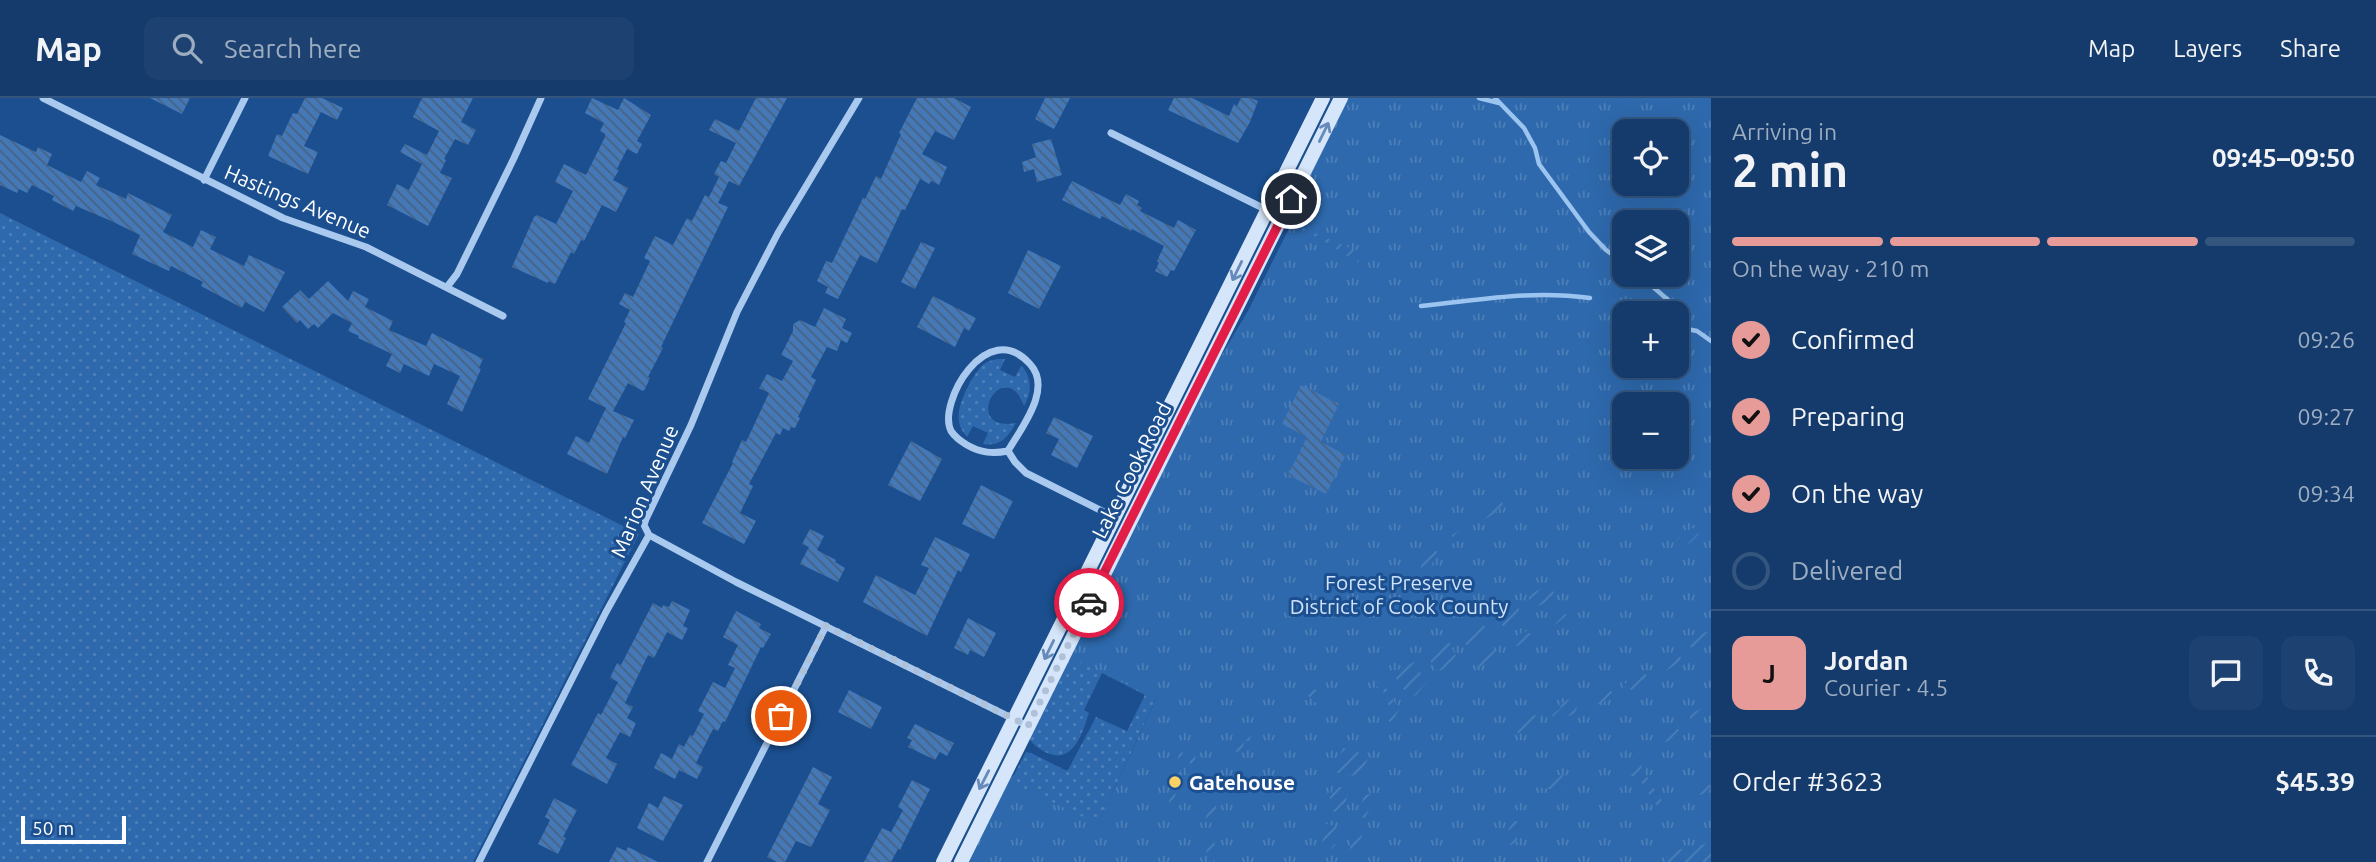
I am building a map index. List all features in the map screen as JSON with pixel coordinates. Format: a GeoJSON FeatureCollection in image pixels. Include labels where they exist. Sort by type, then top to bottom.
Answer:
{"type":"FeatureCollection","features":[{"type":"Feature","properties":{"kind":"main road","name":"Lake Cook Road"},"geometry":{"type":"LineString","coordinates":[[961,862],[1115,517],[1323,98]]}},
{"type":"Feature","properties":{"kind":"main road","name":"Lake Cook Road"},"geometry":{"type":"LineString","coordinates":[[943,862],[1021,723],[1341,98]]}},
{"type":"Feature","properties":{"kind":"street","name":"Hastings Avenue"},"geometry":{"type":"LineString","coordinates":[[43,98],[283,218],[366,247],[503,316]]}},
{"type":"Feature","properties":{"kind":"street"},"geometry":{"type":"LineString","coordinates":[[204,180],[245,98]]}},
{"type":"Feature","properties":{"kind":"street"},"geometry":{"type":"LineString","coordinates":[[447,287],[457,274],[541,98]]}},
{"type":"Feature","properties":{"kind":"street","name":"Marion Avenue"},"geometry":{"type":"LineString","coordinates":[[479,862],[606,612],[649,535],[644,525],[646,519],[691,425],[737,312],[778,233],[859,98]]}},
{"type":"Feature","properties":{"kind":"street"},"geometry":{"type":"LineString","coordinates":[[1111,133],[1267,210]]}},
{"type":"Feature","properties":{"kind":"street"},"geometry":{"type":"LineString","coordinates":[[999,350],[1018,354],[1033,367],[1037,376],[1037,397],[1009,451],[996,454],[970,447],[951,431],[949,420],[955,394],[972,364],[980,356],[999,350]]}},
{"type":"Feature","properties":{"kind":"street"},"geometry":{"type":"LineString","coordinates":[[1009,451],[1026,473],[1115,517]]}},
{"type":"Feature","properties":{"kind":"street"},"geometry":{"type":"LineString","coordinates":[[649,535],[1021,723]]}},
{"type":"Feature","properties":{"kind":"street"},"geometry":{"type":"LineString","coordinates":[[707,862],[826,626]]}},
{"type":"Feature","properties":{"kind":"green space","name":"Forest Preserve District of Cook County"},"geometry":{"type":"Polygon","coordinates":[[[1347,98],[1711,98],[1711,862],[965,862],[1006,780],[1098,824],[1156,699],[1068,656],[1200,391],[1248,311],[1302,202],[1300,194],[1347,98]]]}},
{"type":"Feature","properties":{"kind":"green space"},"geometry":{"type":"Polygon","coordinates":[[[0,213],[639,534],[473,862],[0,862],[0,213]]]}},
{"type":"Feature","properties":{"kind":"green space"},"geometry":{"type":"Polygon","coordinates":[[[1301,227],[1362,253],[1358,263],[1300,229],[1301,227]]]}},
{"type":"Feature","properties":{"kind":"green space"},"geometry":{"type":"Polygon","coordinates":[[[1005,359],[1000,370],[1015,377],[1021,366],[1023,367],[1030,391],[1024,406],[1015,391],[1006,388],[993,396],[989,404],[992,419],[1001,423],[1016,423],[1003,440],[989,445],[983,444],[988,433],[973,426],[967,437],[959,424],[959,409],[967,388],[979,369],[987,362],[1005,359]]]}},
{"type":"Feature","properties":{"kind":"green space"},"geometry":{"type":"Polygon","coordinates":[[[1167,458],[1165,679],[1098,824],[974,862],[1006,780],[1014,775],[1026,752],[1068,770],[1096,717],[1127,731],[1145,695],[1102,673],[1084,710],[1089,713],[1075,746],[1063,755],[1055,755],[1035,746],[1028,737],[1167,458]]]}},
{"type":"Feature","properties":{"kind":"green space"},"geometry":{"type":"Polygon","coordinates":[[[1495,501],[1502,501],[1503,505],[1483,520],[1482,512],[1495,501]]]}},
{"type":"Feature","properties":{"kind":"green space"},"geometry":{"type":"Polygon","coordinates":[[[1468,525],[1472,529],[1465,538],[1452,544],[1452,535],[1468,525]]]}},
{"type":"Feature","properties":{"kind":"green space"},"geometry":{"type":"Polygon","coordinates":[[[1692,528],[1699,534],[1690,543],[1678,548],[1676,540],[1692,528]]]}},
{"type":"Feature","properties":{"kind":"green space"},"geometry":{"type":"Polygon","coordinates":[[[1434,550],[1441,553],[1432,563],[1421,568],[1421,560],[1434,550]]]}},
{"type":"Feature","properties":{"kind":"green space"},"geometry":{"type":"Polygon","coordinates":[[[1403,574],[1408,574],[1411,579],[1391,592],[1390,584],[1403,574]]]}},
{"type":"Feature","properties":{"kind":"green space"},"geometry":{"type":"Polygon","coordinates":[[[1550,585],[1554,593],[1552,598],[1539,606],[1532,605],[1528,597],[1550,585]]]}},
{"type":"Feature","properties":{"kind":"green space"},"geometry":{"type":"Polygon","coordinates":[[[1516,604],[1521,613],[1519,617],[1504,626],[1498,624],[1494,617],[1516,604]]]}},
{"type":"Feature","properties":{"kind":"green space"},"geometry":{"type":"Polygon","coordinates":[[[1559,612],[1567,615],[1556,624],[1545,628],[1544,621],[1559,612]]]}},
{"type":"Feature","properties":{"kind":"green space"},"geometry":{"type":"Polygon","coordinates":[[[1483,623],[1487,631],[1484,637],[1476,644],[1466,645],[1460,636],[1483,623]]]}},
{"type":"Feature","properties":{"kind":"green space"},"geometry":{"type":"Polygon","coordinates":[[[1525,631],[1533,635],[1524,643],[1511,648],[1511,639],[1525,631]]]}},
{"type":"Feature","properties":{"kind":"green space"},"geometry":{"type":"Polygon","coordinates":[[[1709,631],[1711,640],[1698,649],[1690,647],[1689,644],[1698,635],[1709,631]]]}},
{"type":"Feature","properties":{"kind":"green space"},"geometry":{"type":"Polygon","coordinates":[[[1449,642],[1456,656],[1444,669],[1436,670],[1427,655],[1449,642]]]}},
{"type":"Feature","properties":{"kind":"green space"},"geometry":{"type":"Polygon","coordinates":[[[1491,650],[1498,651],[1500,655],[1477,668],[1477,661],[1491,650]]]}},
{"type":"Feature","properties":{"kind":"green space"},"geometry":{"type":"Polygon","coordinates":[[[1677,654],[1681,657],[1680,662],[1664,672],[1658,669],[1667,659],[1677,654]]]}},
{"type":"Feature","properties":{"kind":"green space"},"geometry":{"type":"Polygon","coordinates":[[[1415,662],[1426,683],[1416,695],[1409,697],[1393,674],[1415,662]]]}},
{"type":"Feature","properties":{"kind":"green space"},"geometry":{"type":"Polygon","coordinates":[[[1645,674],[1648,676],[1646,682],[1631,690],[1624,687],[1624,684],[1645,674]]]}},
{"type":"Feature","properties":{"kind":"green space"},"geometry":{"type":"Polygon","coordinates":[[[1382,681],[1399,710],[1391,723],[1388,720],[1393,710],[1386,702],[1383,690],[1375,685],[1382,681]]]}},
{"type":"Feature","properties":{"kind":"green space"},"geometry":{"type":"Polygon","coordinates":[[[1311,683],[1322,699],[1317,704],[1307,695],[1295,696],[1311,683]]]}},
{"type":"Feature","properties":{"kind":"green space"},"geometry":{"type":"Polygon","coordinates":[[[1610,690],[1613,694],[1610,699],[1594,706],[1588,702],[1598,694],[1610,690]]]}},
{"type":"Feature","properties":{"kind":"green space"},"geometry":{"type":"Polygon","coordinates":[[[1571,699],[1577,708],[1574,714],[1557,720],[1553,718],[1552,715],[1561,708],[1559,704],[1571,699]]]}},
{"type":"Feature","properties":{"kind":"green space"},"geometry":{"type":"Polygon","coordinates":[[[1705,706],[1711,708],[1711,712],[1690,724],[1690,715],[1705,706]]]}},
{"type":"Feature","properties":{"kind":"green space"},"geometry":{"type":"Polygon","coordinates":[[[1534,714],[1540,721],[1538,728],[1522,734],[1516,732],[1515,723],[1534,714]]]}},
{"type":"Feature","properties":{"kind":"green space"},"geometry":{"type":"Polygon","coordinates":[[[1675,726],[1679,730],[1670,740],[1658,745],[1658,736],[1675,726]]]}},
{"type":"Feature","properties":{"kind":"green space"},"geometry":{"type":"Polygon","coordinates":[[[1247,728],[1251,730],[1250,741],[1245,741],[1238,753],[1234,750],[1234,744],[1247,728]]]}},
{"type":"Feature","properties":{"kind":"green space"},"geometry":{"type":"Polygon","coordinates":[[[1192,748],[1197,748],[1189,795],[1185,796],[1192,748]]]}},
{"type":"Feature","properties":{"kind":"green space"},"geometry":{"type":"Polygon","coordinates":[[[1343,748],[1367,755],[1368,759],[1358,776],[1337,773],[1338,759],[1343,748]]]}},
{"type":"Feature","properties":{"kind":"green space"},"geometry":{"type":"Polygon","coordinates":[[[1183,752],[1177,790],[1169,815],[1167,812],[1179,753],[1183,752]]]}},
{"type":"Feature","properties":{"kind":"green space"},"geometry":{"type":"Polygon","coordinates":[[[1640,752],[1648,754],[1641,767],[1662,801],[1658,808],[1642,783],[1623,770],[1640,752]]]}},
{"type":"Feature","properties":{"kind":"green space"},"geometry":{"type":"Polygon","coordinates":[[[1562,774],[1564,791],[1536,787],[1541,782],[1562,774]]]}},
{"type":"Feature","properties":{"kind":"green space"},"geometry":{"type":"Polygon","coordinates":[[[1708,782],[1711,786],[1709,792],[1688,796],[1696,785],[1708,782]]]}},
{"type":"Feature","properties":{"kind":"green space"},"geometry":{"type":"Polygon","coordinates":[[[1334,785],[1344,788],[1348,793],[1344,808],[1338,812],[1329,811],[1334,785]]]}},
{"type":"Feature","properties":{"kind":"green space"},"geometry":{"type":"Polygon","coordinates":[[[1372,793],[1371,806],[1365,818],[1361,817],[1359,810],[1364,796],[1372,793]]]}},
{"type":"Feature","properties":{"kind":"green space"},"geometry":{"type":"Polygon","coordinates":[[[1216,800],[1216,813],[1209,825],[1205,821],[1210,802],[1216,800]]]}},
{"type":"Feature","properties":{"kind":"green space"},"geometry":{"type":"Polygon","coordinates":[[[1513,821],[1517,821],[1517,841],[1511,845],[1508,831],[1513,821]]]}},
{"type":"Feature","properties":{"kind":"green space"},"geometry":{"type":"Polygon","coordinates":[[[1326,824],[1335,826],[1338,830],[1335,846],[1329,850],[1321,848],[1326,824]]]}},
{"type":"Feature","properties":{"kind":"green space"},"geometry":{"type":"Polygon","coordinates":[[[1356,830],[1362,831],[1356,856],[1352,854],[1350,845],[1356,830]]]}},
{"type":"Feature","properties":{"kind":"green space"},"geometry":{"type":"Polygon","coordinates":[[[1209,839],[1214,840],[1214,862],[1207,861],[1206,842],[1209,839]]]}},
{"type":"Feature","properties":{"kind":"green space"},"geometry":{"type":"Polygon","coordinates":[[[1711,842],[1711,862],[1666,862],[1669,850],[1689,849],[1711,842]]]}},
{"type":"Feature","properties":{"kind":"building"},"geometry":{"type":"Polygon","coordinates":[[[150,98],[190,98],[182,114],[150,98]]]}},
{"type":"Feature","properties":{"kind":"building"},"geometry":{"type":"Polygon","coordinates":[[[305,98],[322,98],[343,108],[337,120],[321,112],[304,146],[318,152],[308,174],[268,156],[277,134],[282,136],[293,113],[297,114],[305,98]]]}},
{"type":"Feature","properties":{"kind":"building"},"geometry":{"type":"Polygon","coordinates":[[[422,98],[473,98],[461,122],[476,130],[468,145],[455,139],[444,159],[446,160],[440,173],[452,178],[428,226],[387,205],[397,184],[409,190],[422,164],[400,152],[405,144],[427,155],[439,131],[413,117],[422,98]]]}},
{"type":"Feature","properties":{"kind":"building"},"geometry":{"type":"Polygon","coordinates":[[[592,98],[618,110],[624,98],[651,115],[637,141],[642,144],[637,154],[627,149],[613,180],[628,188],[616,212],[602,205],[584,241],[581,240],[574,254],[571,252],[555,284],[548,283],[512,267],[534,217],[537,215],[556,224],[573,191],[555,182],[564,164],[586,175],[605,137],[600,131],[604,123],[585,113],[592,98]]]}},
{"type":"Feature","properties":{"kind":"building"},"geometry":{"type":"Polygon","coordinates":[[[756,98],[787,98],[739,186],[729,181],[718,203],[728,207],[661,347],[663,348],[645,389],[643,391],[628,383],[613,411],[634,420],[625,438],[623,437],[607,474],[567,454],[576,436],[589,443],[606,408],[588,399],[626,323],[624,322],[630,310],[619,304],[625,293],[633,297],[650,261],[644,258],[655,236],[673,245],[687,218],[692,221],[705,195],[709,197],[719,177],[714,174],[721,161],[726,163],[736,143],[709,130],[715,119],[739,131],[756,98]]]}},
{"type":"Feature","properties":{"kind":"building"},"geometry":{"type":"Polygon","coordinates":[[[917,98],[954,98],[971,107],[954,140],[935,131],[922,154],[947,167],[939,185],[920,179],[905,210],[902,209],[877,263],[860,255],[838,299],[825,293],[828,287],[817,281],[826,261],[832,263],[876,176],[881,179],[901,134],[899,133],[917,98]]]}},
{"type":"Feature","properties":{"kind":"building"},"geometry":{"type":"Polygon","coordinates":[[[1045,98],[1070,98],[1054,129],[1035,119],[1045,98]]]}},
{"type":"Feature","properties":{"kind":"building"},"geometry":{"type":"Polygon","coordinates":[[[1174,98],[1192,98],[1229,116],[1234,104],[1237,106],[1241,98],[1258,101],[1238,143],[1168,110],[1174,98]]]}},
{"type":"Feature","properties":{"kind":"building"},"geometry":{"type":"Polygon","coordinates":[[[0,135],[36,152],[38,147],[52,154],[47,165],[81,182],[87,171],[100,178],[96,185],[126,199],[128,193],[172,215],[163,232],[193,247],[201,230],[216,237],[210,249],[244,266],[249,255],[285,272],[264,312],[245,302],[242,308],[201,286],[203,282],[171,266],[169,271],[132,254],[140,235],[109,220],[76,206],[73,211],[52,200],[54,196],[32,185],[27,193],[19,189],[17,193],[0,185],[0,135]]]}},
{"type":"Feature","properties":{"kind":"building"},"geometry":{"type":"Polygon","coordinates":[[[1051,139],[1062,175],[1037,182],[1034,169],[1024,172],[1022,162],[1036,157],[1032,144],[1051,139]]]}},
{"type":"Feature","properties":{"kind":"building"},"geometry":{"type":"Polygon","coordinates":[[[1072,181],[1120,205],[1126,194],[1139,201],[1137,205],[1142,208],[1140,211],[1174,228],[1178,220],[1196,230],[1174,271],[1171,270],[1167,277],[1155,271],[1164,246],[1132,229],[1131,231],[1102,216],[1100,219],[1062,200],[1072,181]]]}},
{"type":"Feature","properties":{"kind":"building"},"geometry":{"type":"Polygon","coordinates":[[[921,242],[935,248],[915,289],[901,282],[921,242]]]}},
{"type":"Feature","properties":{"kind":"building"},"geometry":{"type":"Polygon","coordinates":[[[1028,250],[1061,266],[1039,309],[1008,293],[1028,250]]]}},
{"type":"Feature","properties":{"kind":"building"},"geometry":{"type":"Polygon","coordinates":[[[328,281],[348,301],[353,291],[369,299],[365,307],[393,321],[389,330],[426,346],[432,333],[483,359],[462,412],[447,404],[460,376],[434,364],[429,376],[404,364],[400,373],[386,366],[392,354],[348,331],[352,323],[333,313],[318,328],[314,324],[308,329],[300,320],[297,323],[282,307],[300,290],[309,299],[328,281]]]}},
{"type":"Feature","properties":{"kind":"building"},"geometry":{"type":"Polygon","coordinates":[[[933,296],[976,318],[969,331],[964,328],[955,347],[917,327],[933,296]]]}},
{"type":"Feature","properties":{"kind":"building"},"geometry":{"type":"Polygon","coordinates":[[[824,308],[846,319],[842,328],[852,333],[847,343],[841,340],[837,351],[827,347],[811,377],[816,380],[795,428],[791,427],[789,431],[783,428],[780,435],[776,433],[749,484],[753,486],[740,513],[756,521],[744,544],[702,523],[742,440],[746,442],[769,393],[759,388],[767,374],[782,381],[793,361],[781,355],[793,331],[793,324],[800,320],[815,327],[824,308]]]}},
{"type":"Feature","properties":{"kind":"building"},"geometry":{"type":"Polygon","coordinates":[[[1301,385],[1339,404],[1321,442],[1346,455],[1326,494],[1288,475],[1307,437],[1282,424],[1301,385]]]}},
{"type":"Feature","properties":{"kind":"building"},"geometry":{"type":"Polygon","coordinates":[[[1054,417],[1093,436],[1077,468],[1051,455],[1059,439],[1046,433],[1054,417]]]}},
{"type":"Feature","properties":{"kind":"building"},"geometry":{"type":"Polygon","coordinates":[[[911,441],[942,459],[920,501],[888,485],[911,441]]]}},
{"type":"Feature","properties":{"kind":"building"},"geometry":{"type":"Polygon","coordinates":[[[981,485],[1013,501],[994,539],[962,524],[981,485]]]}},
{"type":"Feature","properties":{"kind":"building"},"geometry":{"type":"Polygon","coordinates":[[[810,529],[824,536],[817,550],[845,568],[838,582],[800,564],[809,547],[802,544],[810,529]]]}},
{"type":"Feature","properties":{"kind":"building"},"geometry":{"type":"Polygon","coordinates":[[[935,537],[970,554],[961,572],[958,570],[927,636],[863,602],[876,575],[915,595],[929,568],[921,565],[935,537]]]}},
{"type":"Feature","properties":{"kind":"building"},"geometry":{"type":"Polygon","coordinates":[[[672,601],[690,610],[683,626],[688,628],[682,640],[667,632],[654,658],[648,655],[625,703],[633,707],[627,718],[636,723],[630,737],[620,732],[606,758],[617,764],[607,784],[571,765],[598,713],[601,715],[618,682],[610,678],[617,663],[621,665],[653,603],[662,608],[663,605],[669,607],[672,601]]]}},
{"type":"Feature","properties":{"kind":"building"},"geometry":{"type":"Polygon","coordinates":[[[736,611],[761,624],[759,628],[771,634],[763,648],[761,647],[725,722],[723,721],[718,731],[713,729],[696,763],[703,767],[697,779],[679,770],[675,779],[654,768],[661,753],[672,759],[679,744],[684,747],[690,735],[693,736],[704,714],[698,711],[713,682],[725,688],[735,668],[728,665],[738,645],[723,637],[736,611]]]}},
{"type":"Feature","properties":{"kind":"building"},"geometry":{"type":"Polygon","coordinates":[[[968,618],[996,633],[984,657],[970,650],[968,655],[954,648],[968,618]]]}},
{"type":"Feature","properties":{"kind":"building"},"geometry":{"type":"Polygon","coordinates":[[[849,690],[882,707],[871,729],[838,712],[849,690]]]}},
{"type":"Feature","properties":{"kind":"building"},"geometry":{"type":"Polygon","coordinates":[[[915,724],[954,743],[947,756],[940,752],[935,760],[908,747],[912,740],[907,738],[915,724]]]}},
{"type":"Feature","properties":{"kind":"building"},"geometry":{"type":"Polygon","coordinates":[[[813,767],[832,777],[818,804],[830,810],[811,847],[796,841],[785,862],[777,862],[767,857],[813,767]]]}},
{"type":"Feature","properties":{"kind":"building"},"geometry":{"type":"Polygon","coordinates":[[[912,780],[930,789],[900,850],[898,849],[891,862],[864,862],[882,828],[891,832],[903,810],[898,807],[912,780]]]}},
{"type":"Feature","properties":{"kind":"building"},"geometry":{"type":"Polygon","coordinates":[[[664,796],[683,805],[663,841],[637,828],[649,803],[658,808],[664,796]]]}},
{"type":"Feature","properties":{"kind":"building"},"geometry":{"type":"Polygon","coordinates":[[[554,798],[577,810],[563,837],[566,838],[558,854],[538,844],[550,820],[545,817],[554,798]]]}},
{"type":"Feature","properties":{"kind":"building"},"geometry":{"type":"Polygon","coordinates":[[[617,847],[626,851],[628,847],[658,862],[609,862],[617,847]]]}},
{"type":"Feature","properties":{"kind":"waterway"},"geometry":{"type":"LineString","coordinates":[[1479,98],[1499,103]]}},
{"type":"Feature","properties":{"kind":"waterway"},"geometry":{"type":"LineString","coordinates":[[1495,98],[1524,128],[1535,148],[1539,164],[1589,232],[1612,254]]}},
{"type":"Feature","properties":{"kind":"waterway"},"geometry":{"type":"LineString","coordinates":[[1653,287],[1674,305],[1687,329],[1697,331],[1711,341]]}},
{"type":"Feature","properties":{"kind":"waterway"},"geometry":{"type":"LineString","coordinates":[[1421,306],[1526,295],[1590,298]]}},
{"type":"Feature","properties":{"kind":"way so far"},"geometry":{"type":"LineString","coordinates":[[781,716],[826,626],[1028,726],[1089,603]]}},
{"type":"Feature","properties":{"kind":"place","name":"Gatehouse"},"geometry":{"type":"Point","coordinates":[1175,782]}},
{"type":"Feature","properties":{"kind":"route"},"geometry":{"type":"LineString","coordinates":[[1089,603],[1291,199]]}}]}
